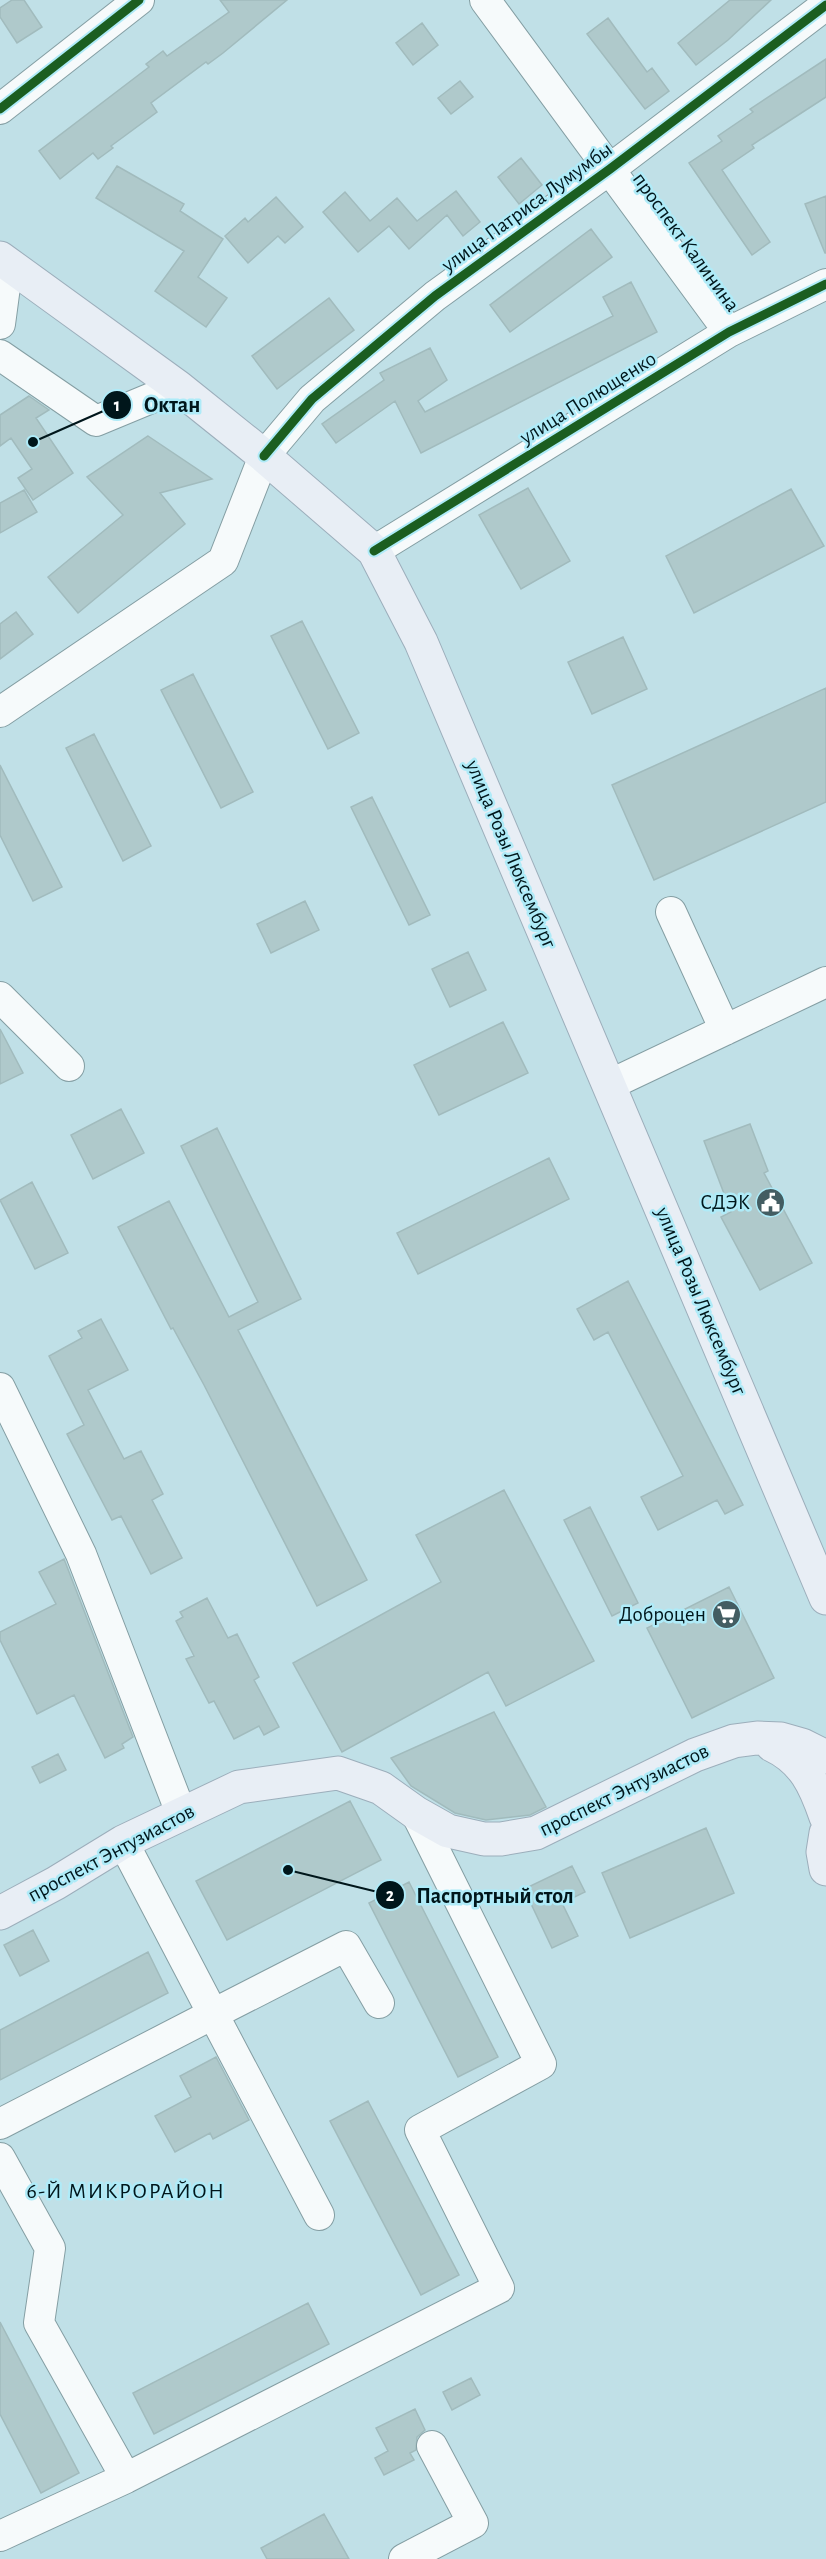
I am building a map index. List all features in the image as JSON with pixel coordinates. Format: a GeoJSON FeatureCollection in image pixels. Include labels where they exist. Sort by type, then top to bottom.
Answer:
{"type":"FeatureCollection","features":[{"type":"Feature","properties":{"kind":"main road","name":"улица Розы Люксембург"},"geometry":{"type":"LineString","coordinates":[[4,261],[178,387],[264,456],[374,551],[421,642],[826,1598]]}},
{"type":"Feature","properties":{"kind":"main road","name":"проспект Энтузиастов"},"geometry":{"type":"LineString","coordinates":[[0,1913],[56,1883],[123,1842],[239,1787],[339,1773],[381,1788],[416,1813],[448,1831],[484,1839],[518,1838],[536,1833],[694,1755],[734,1741],[757,1738],[781,1739],[802,1745],[826,1757]]}},
{"type":"Feature","properties":{"kind":"main road"},"geometry":{"type":"LineString","coordinates":[[757,1738],[790,1754],[800,1763],[815,1788],[826,1817]]}},
{"type":"Feature","properties":{"kind":"main road"},"geometry":{"type":"LineString","coordinates":[[826,1833],[823,1852],[826,1869]]}},
{"type":"Feature","properties":{"kind":"street"},"geometry":{"type":"LineString","coordinates":[[0,109],[139,0]]}},
{"type":"Feature","properties":{"kind":"street","name":"проспект Калинина"},"geometry":{"type":"LineString","coordinates":[[485,0],[729,332]]}},
{"type":"Feature","properties":{"kind":"street","name":"улица Патриса Лумумбы"},"geometry":{"type":"LineString","coordinates":[[0,712],[223,561],[264,456],[312,399],[435,296],[610,169],[826,5]]}},
{"type":"Feature","properties":{"kind":"street"},"geometry":{"type":"LineString","coordinates":[[0,324],[4,261]]}},
{"type":"Feature","properties":{"kind":"street","name":"улица Полющенко"},"geometry":{"type":"LineString","coordinates":[[374,551],[729,332],[826,284]]}},
{"type":"Feature","properties":{"kind":"street"},"geometry":{"type":"LineString","coordinates":[[0,355],[96,422],[178,387]]}},
{"type":"Feature","properties":{"kind":"street"},"geometry":{"type":"LineString","coordinates":[[671,912],[725,1030]]}},
{"type":"Feature","properties":{"kind":"street"},"geometry":{"type":"LineString","coordinates":[[609,1085],[826,982]]}},
{"type":"Feature","properties":{"kind":"street"},"geometry":{"type":"LineString","coordinates":[[0,997],[69,1066]]}},
{"type":"Feature","properties":{"kind":"street"},"geometry":{"type":"LineString","coordinates":[[0,1388],[81,1554],[181,1813]]}},
{"type":"Feature","properties":{"kind":"street"},"geometry":{"type":"LineString","coordinates":[[0,2536],[126,2478],[500,2288],[420,2130],[541,2064],[416,1813]]}},
{"type":"Feature","properties":{"kind":"street"},"geometry":{"type":"LineString","coordinates":[[123,1842],[319,2216]]}},
{"type":"Feature","properties":{"kind":"street"},"geometry":{"type":"LineString","coordinates":[[0,2124],[346,1946],[379,2003]]}},
{"type":"Feature","properties":{"kind":"street"},"geometry":{"type":"LineString","coordinates":[[0,2158],[50,2248],[39,2323],[126,2478]]}},
{"type":"Feature","properties":{"kind":"street"},"geometry":{"type":"LineString","coordinates":[[404,2559],[472,2523],[432,2446]]}},
{"type":"Feature","properties":{"kind":"building"},"geometry":{"type":"Polygon","coordinates":[[[12,0],[24,0],[42,27],[17,43],[0,17],[0,8],[12,0]]]}},
{"type":"Feature","properties":{"kind":"building"},"geometry":{"type":"Polygon","coordinates":[[[220,0],[287,0],[223,53],[208,64],[206,62],[151,103],[157,112],[111,146],[113,148],[98,159],[93,153],[60,179],[39,151],[149,67],[146,64],[163,51],[167,56],[229,12],[220,0]]]}},
{"type":"Feature","properties":{"kind":"building"},"geometry":{"type":"Polygon","coordinates":[[[730,0],[771,0],[728,40],[696,65],[678,43],[730,0]]]}},
{"type":"Feature","properties":{"kind":"building"},"geometry":{"type":"Polygon","coordinates":[[[608,18],[647,72],[652,68],[669,91],[645,109],[587,34],[608,18]]]}},
{"type":"Feature","properties":{"kind":"building"},"geometry":{"type":"Polygon","coordinates":[[[422,23],[438,45],[413,65],[396,43],[422,23]]]}},
{"type":"Feature","properties":{"kind":"building"},"geometry":{"type":"Polygon","coordinates":[[[826,59],[826,97],[752,145],[754,148],[722,170],[770,242],[752,255],[689,163],[722,141],[718,136],[753,112],[750,109],[826,59]]]}},
{"type":"Feature","properties":{"kind":"building"},"geometry":{"type":"Polygon","coordinates":[[[460,81],[473,97],[451,114],[438,98],[460,81]]]}},
{"type":"Feature","properties":{"kind":"building"},"geometry":{"type":"Polygon","coordinates":[[[521,158],[542,185],[519,204],[498,177],[521,158]]]}},
{"type":"Feature","properties":{"kind":"building"},"geometry":{"type":"Polygon","coordinates":[[[117,166],[184,204],[180,211],[223,239],[198,277],[227,298],[206,327],[155,291],[184,251],[96,198],[117,166]]]}},
{"type":"Feature","properties":{"kind":"building"},"geometry":{"type":"Polygon","coordinates":[[[456,191],[480,222],[463,236],[447,215],[409,249],[389,226],[358,252],[323,212],[345,192],[370,221],[397,198],[417,221],[456,191]]]}},
{"type":"Feature","properties":{"kind":"building"},"geometry":{"type":"Polygon","coordinates":[[[826,196],[826,253],[825,253],[805,204],[826,196]]]}},
{"type":"Feature","properties":{"kind":"building"},"geometry":{"type":"Polygon","coordinates":[[[276,197],[303,227],[285,243],[278,236],[248,263],[225,236],[245,218],[248,222],[276,197]]]}},
{"type":"Feature","properties":{"kind":"building"},"geometry":{"type":"Polygon","coordinates":[[[591,229],[612,257],[510,332],[490,305],[591,229]]]}},
{"type":"Feature","properties":{"kind":"building"},"geometry":{"type":"Polygon","coordinates":[[[631,282],[657,332],[421,453],[395,401],[336,443],[322,424],[384,380],[380,373],[430,348],[447,380],[418,401],[425,412],[613,316],[603,297],[631,282]]]}},
{"type":"Feature","properties":{"kind":"building"},"geometry":{"type":"Polygon","coordinates":[[[329,298],[354,330],[277,389],[252,356],[329,298]]]}},
{"type":"Feature","properties":{"kind":"building"},"geometry":{"type":"Polygon","coordinates":[[[29,396],[49,410],[36,418],[73,473],[33,500],[18,478],[32,469],[11,438],[0,446],[0,415],[29,396]]]}},
{"type":"Feature","properties":{"kind":"building"},"geometry":{"type":"Polygon","coordinates":[[[148,436],[212,479],[160,493],[185,524],[78,613],[48,577],[123,515],[87,477],[148,436]]]}},
{"type":"Feature","properties":{"kind":"building"},"geometry":{"type":"Polygon","coordinates":[[[528,488],[570,561],[521,589],[479,515],[528,488]]]}},
{"type":"Feature","properties":{"kind":"building"},"geometry":{"type":"Polygon","coordinates":[[[791,489],[824,546],[694,613],[666,556],[791,489]]]}},
{"type":"Feature","properties":{"kind":"building"},"geometry":{"type":"Polygon","coordinates":[[[24,490],[37,512],[0,533],[0,503],[24,490]]]}},
{"type":"Feature","properties":{"kind":"building"},"geometry":{"type":"Polygon","coordinates":[[[16,612],[33,634],[0,659],[0,624],[16,612]]]}},
{"type":"Feature","properties":{"kind":"building"},"geometry":{"type":"Polygon","coordinates":[[[302,621],[359,733],[328,749],[271,636],[302,621]]]}},
{"type":"Feature","properties":{"kind":"building"},"geometry":{"type":"Polygon","coordinates":[[[623,637],[647,689],[592,714],[568,662],[623,637]]]}},
{"type":"Feature","properties":{"kind":"building"},"geometry":{"type":"Polygon","coordinates":[[[193,674],[253,792],[221,808],[161,690],[193,674]]]}},
{"type":"Feature","properties":{"kind":"building"},"geometry":{"type":"Polygon","coordinates":[[[826,688],[826,802],[654,880],[612,785],[826,688]]]}},
{"type":"Feature","properties":{"kind":"building"},"geometry":{"type":"Polygon","coordinates":[[[94,734],[151,846],[123,861],[66,748],[94,734]]]}},
{"type":"Feature","properties":{"kind":"building"},"geometry":{"type":"Polygon","coordinates":[[[0,765],[62,887],[33,901],[0,835],[0,765]]]}},
{"type":"Feature","properties":{"kind":"building"},"geometry":{"type":"Polygon","coordinates":[[[372,797],[430,915],[409,925],[351,807],[372,797]]]}},
{"type":"Feature","properties":{"kind":"building"},"geometry":{"type":"Polygon","coordinates":[[[305,901],[319,930],[271,953],[257,924],[305,901]]]}},
{"type":"Feature","properties":{"kind":"building"},"geometry":{"type":"Polygon","coordinates":[[[468,952],[486,990],[450,1007],[432,969],[468,952]]]}},
{"type":"Feature","properties":{"kind":"building"},"geometry":{"type":"Polygon","coordinates":[[[503,1022],[528,1073],[439,1115],[414,1065],[503,1022]]]}},
{"type":"Feature","properties":{"kind":"building"},"geometry":{"type":"Polygon","coordinates":[[[0,1029],[23,1073],[0,1084],[0,1029]]]}},
{"type":"Feature","properties":{"kind":"building"},"geometry":{"type":"Polygon","coordinates":[[[121,1109],[144,1153],[93,1179],[71,1135],[121,1109]]]}},
{"type":"Feature","properties":{"kind":"building"},"geometry":{"type":"Polygon","coordinates":[[[750,1124],[768,1171],[764,1173],[812,1263],[760,1290],[721,1217],[731,1212],[704,1141],[750,1124]]]}},
{"type":"Feature","properties":{"kind":"building"},"geometry":{"type":"Polygon","coordinates":[[[217,1128],[301,1299],[238,1330],[367,1580],[317,1606],[204,1385],[173,1328],[171,1329],[118,1227],[169,1201],[229,1317],[258,1302],[181,1146],[217,1128]]]}},
{"type":"Feature","properties":{"kind":"building"},"geometry":{"type":"Polygon","coordinates":[[[549,1158],[569,1199],[418,1274],[397,1233],[549,1158]]]}},
{"type":"Feature","properties":{"kind":"building"},"geometry":{"type":"Polygon","coordinates":[[[32,1182],[68,1253],[35,1269],[0,1200],[32,1182]]]}},
{"type":"Feature","properties":{"kind":"building"},"geometry":{"type":"Polygon","coordinates":[[[628,1281],[743,1505],[725,1514],[717,1500],[658,1530],[641,1497],[683,1476],[608,1332],[594,1340],[577,1309],[628,1281]]]}},
{"type":"Feature","properties":{"kind":"building"},"geometry":{"type":"Polygon","coordinates":[[[101,1319],[128,1370],[88,1390],[124,1459],[141,1451],[163,1494],[152,1500],[182,1558],[151,1574],[121,1516],[112,1520],[67,1434],[84,1425],[49,1356],[82,1338],[78,1331],[101,1319]]]}},
{"type":"Feature","properties":{"kind":"building"},"geometry":{"type":"Polygon","coordinates":[[[504,1490],[594,1661],[506,1706],[488,1672],[342,1752],[293,1663],[441,1582],[416,1535],[504,1490]]]}},
{"type":"Feature","properties":{"kind":"building"},"geometry":{"type":"Polygon","coordinates":[[[590,1507],[638,1603],[612,1616],[564,1520],[590,1507]]]}},
{"type":"Feature","properties":{"kind":"building"},"geometry":{"type":"Polygon","coordinates":[[[64,1559],[133,1737],[122,1744],[124,1748],[105,1758],[74,1695],[37,1714],[0,1640],[0,1632],[56,1604],[39,1572],[64,1559]]]}},
{"type":"Feature","properties":{"kind":"building"},"geometry":{"type":"Polygon","coordinates":[[[729,1587],[774,1678],[692,1718],[647,1628],[729,1587]]]}},
{"type":"Feature","properties":{"kind":"building"},"geometry":{"type":"Polygon","coordinates":[[[207,1598],[228,1638],[237,1634],[259,1677],[254,1680],[279,1727],[264,1735],[259,1726],[234,1739],[214,1701],[209,1703],[186,1659],[194,1656],[176,1621],[183,1617],[180,1612],[207,1598]]]}},
{"type":"Feature","properties":{"kind":"building"},"geometry":{"type":"Polygon","coordinates":[[[494,1712],[546,1807],[530,1815],[486,1820],[455,1813],[411,1786],[391,1758],[494,1712]]]}},
{"type":"Feature","properties":{"kind":"building"},"geometry":{"type":"Polygon","coordinates":[[[58,1754],[66,1770],[40,1783],[32,1767],[58,1754]]]}},
{"type":"Feature","properties":{"kind":"building"},"geometry":{"type":"Polygon","coordinates":[[[350,1801],[381,1860],[227,1940],[196,1881],[350,1801]]]}},
{"type":"Feature","properties":{"kind":"building"},"geometry":{"type":"Polygon","coordinates":[[[706,1828],[734,1893],[630,1938],[602,1873],[706,1828]]]}},
{"type":"Feature","properties":{"kind":"building"},"geometry":{"type":"Polygon","coordinates":[[[572,1866],[585,1892],[562,1903],[578,1936],[552,1948],[524,1889],[572,1866]]]}},
{"type":"Feature","properties":{"kind":"building"},"geometry":{"type":"Polygon","coordinates":[[[409,1882],[498,2057],[458,2077],[369,1903],[409,1882]]]}},
{"type":"Feature","properties":{"kind":"building"},"geometry":{"type":"Polygon","coordinates":[[[33,1930],[49,1961],[20,1976],[4,1945],[33,1930]]]}},
{"type":"Feature","properties":{"kind":"building"},"geometry":{"type":"Polygon","coordinates":[[[148,1952],[168,1993],[0,2080],[0,2030],[148,1952]]]}},
{"type":"Feature","properties":{"kind":"building"},"geometry":{"type":"Polygon","coordinates":[[[216,2057],[249,2120],[213,2139],[210,2133],[175,2152],[155,2116],[191,2097],[180,2076],[216,2057]]]}},
{"type":"Feature","properties":{"kind":"building"},"geometry":{"type":"Polygon","coordinates":[[[368,2101],[459,2275],[421,2295],[330,2121],[368,2101]]]}},
{"type":"Feature","properties":{"kind":"building"},"geometry":{"type":"Polygon","coordinates":[[[308,2303],[329,2344],[154,2434],[133,2393],[308,2303]]]}},
{"type":"Feature","properties":{"kind":"building"},"geometry":{"type":"Polygon","coordinates":[[[0,2322],[79,2473],[41,2493],[0,2414],[0,2322]]]}},
{"type":"Feature","properties":{"kind":"building"},"geometry":{"type":"Polygon","coordinates":[[[471,2378],[480,2395],[452,2410],[443,2392],[471,2378]]]}},
{"type":"Feature","properties":{"kind":"building"},"geometry":{"type":"Polygon","coordinates":[[[415,2409],[425,2430],[417,2437],[416,2450],[410,2453],[414,2460],[384,2475],[375,2458],[388,2451],[376,2428],[415,2409]]]}},
{"type":"Feature","properties":{"kind":"building"},"geometry":{"type":"Polygon","coordinates":[[[324,2514],[349,2559],[267,2559],[261,2548],[324,2514]]]}},
{"type":"Feature","properties":{"kind":"cycle path"},"geometry":{"type":"LineString","coordinates":[[0,109],[139,0]]}},
{"type":"Feature","properties":{"kind":"cycle path"},"geometry":{"type":"LineString","coordinates":[[264,456],[312,399],[435,296],[610,169],[826,5]]}},
{"type":"Feature","properties":{"kind":"cycle path"},"geometry":{"type":"LineString","coordinates":[[374,551],[729,332],[826,284]]}},
{"type":"Feature","properties":{"kind":"place","name":"Октан"},"geometry":{"type":"Point","coordinates":[33,442]}},
{"type":"Feature","properties":{"kind":"place","name":"СДЭК"},"geometry":{"type":"Point","coordinates":[771,1202]}},
{"type":"Feature","properties":{"kind":"place","name":"Доброцен"},"geometry":{"type":"Point","coordinates":[727,1614]}},
{"type":"Feature","properties":{"kind":"place","name":"Паспортный стол"},"geometry":{"type":"Point","coordinates":[288,1870]}},
{"type":"Feature","properties":{"kind":"district","name":"6-Й МИКРОРАЙОН"},"geometry":{"type":"Point","coordinates":[126,2191]}}]}
